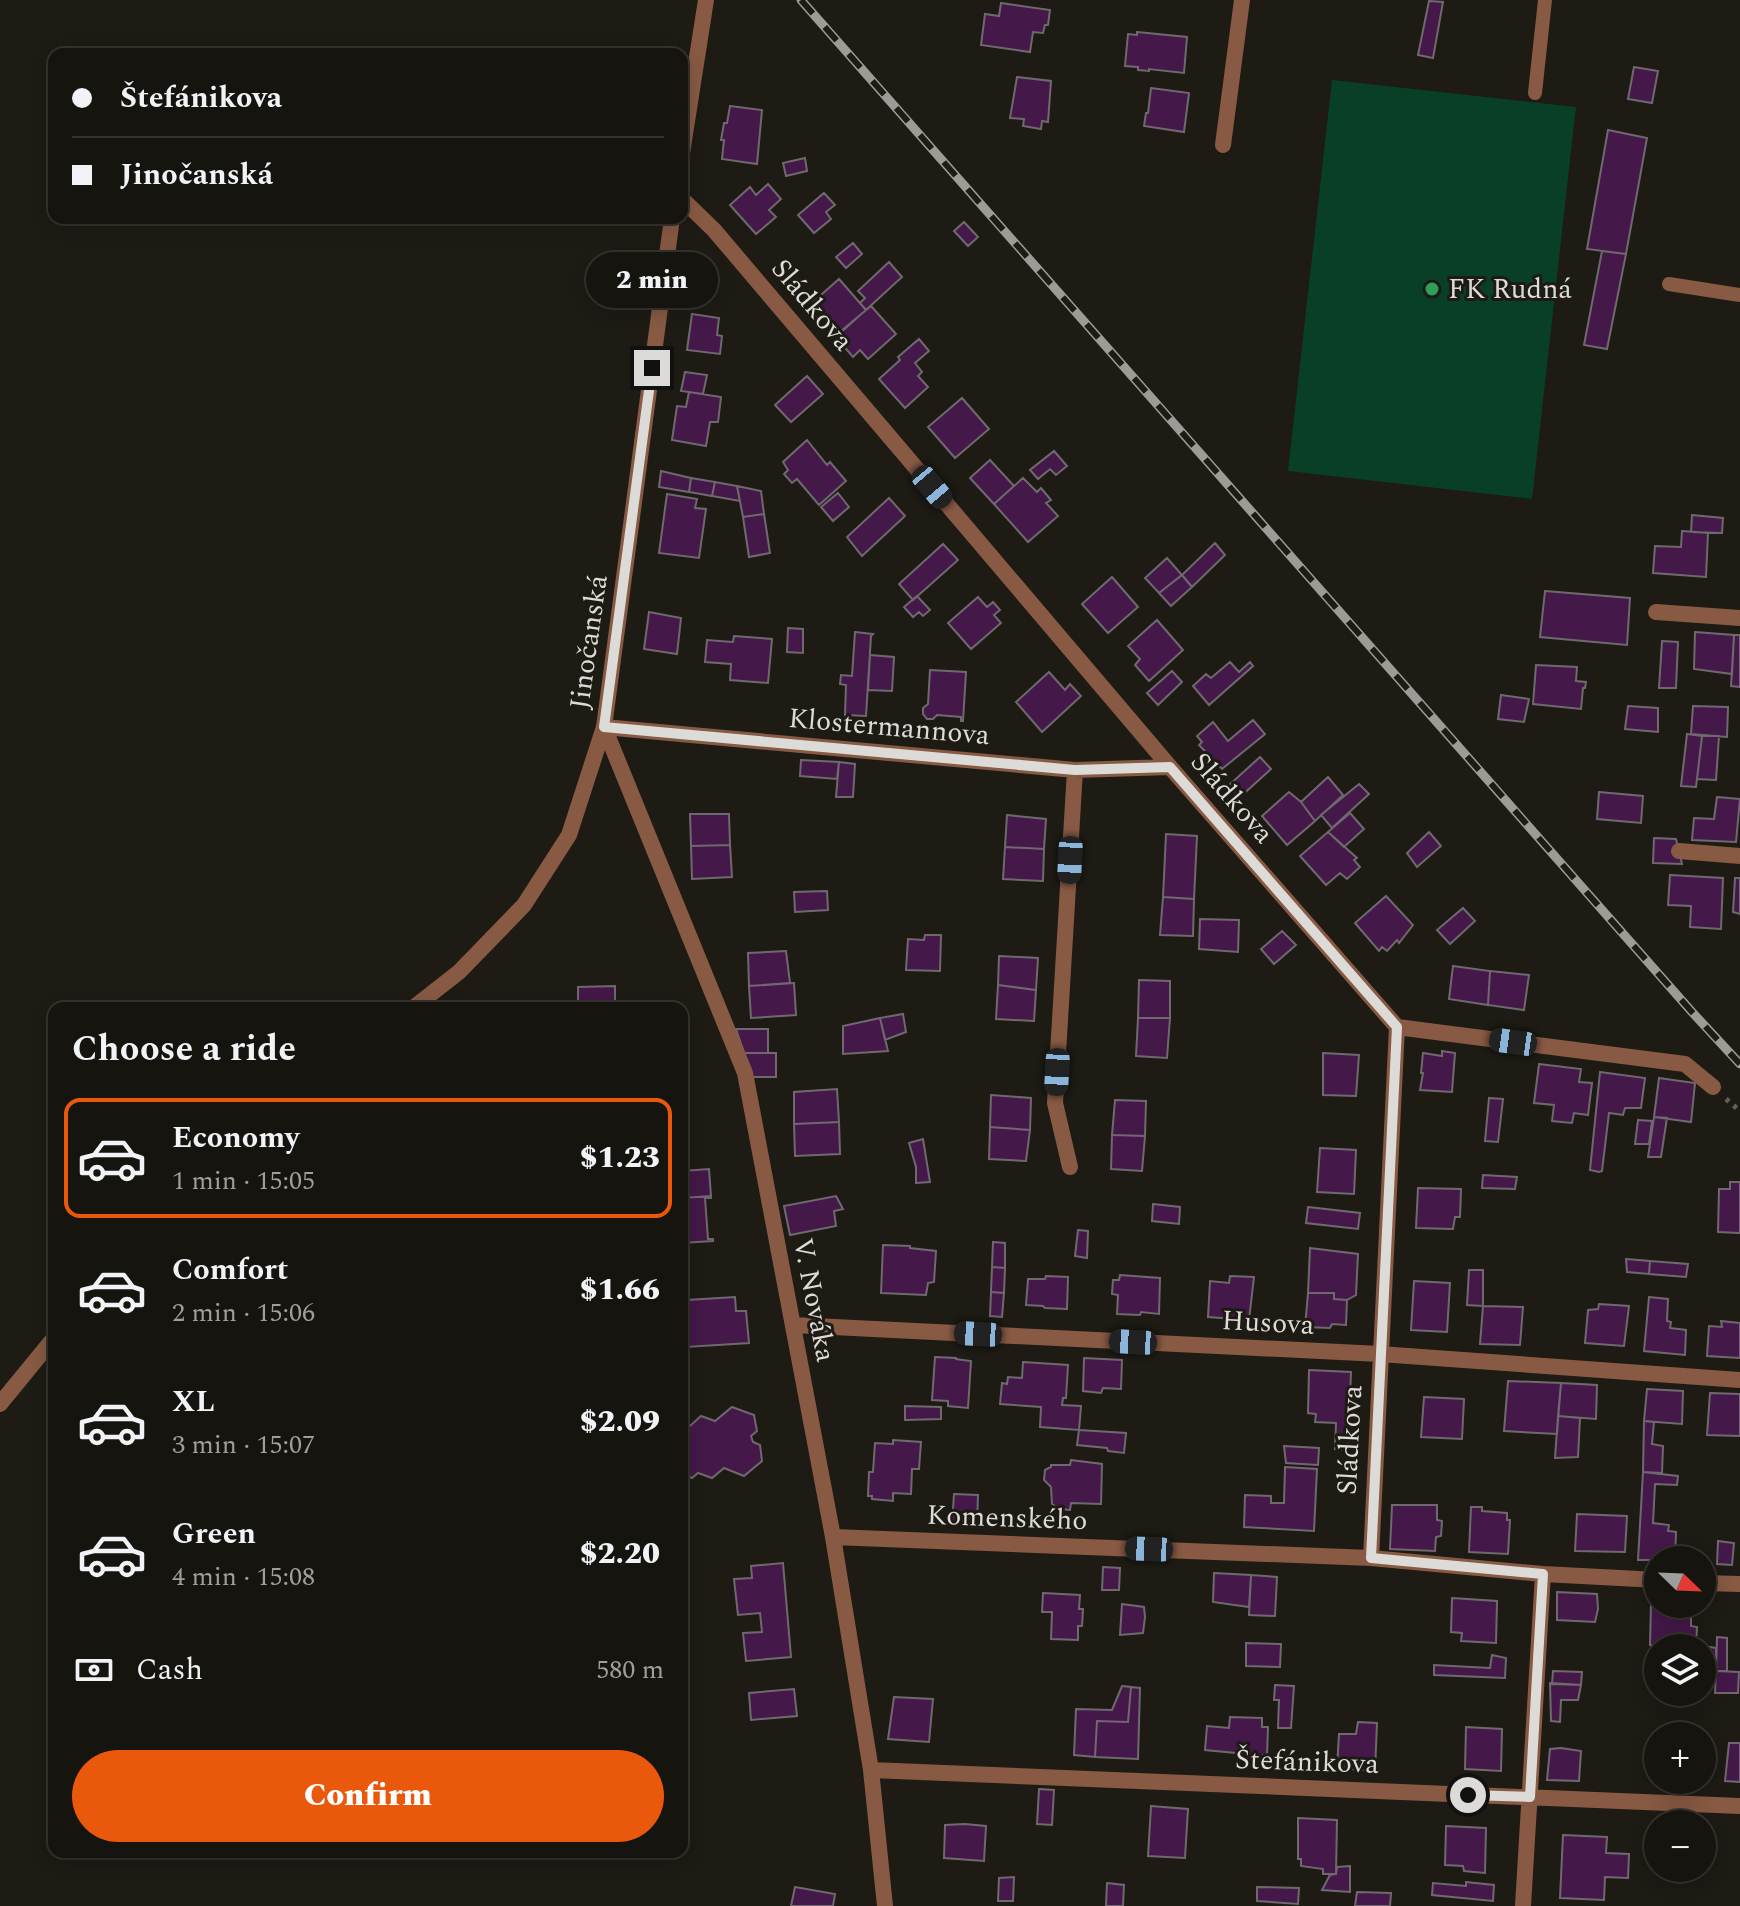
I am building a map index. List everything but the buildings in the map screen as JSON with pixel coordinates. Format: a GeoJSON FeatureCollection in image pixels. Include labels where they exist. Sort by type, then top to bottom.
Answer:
{"type":"FeatureCollection","features":[{"type":"Feature","properties":{"kind":"street"},"geometry":{"type":"LineString","coordinates":[[688,115],[706,0]]}},
{"type":"Feature","properties":{"kind":"street"},"geometry":{"type":"LineString","coordinates":[[1223,145],[1242,0]]}},
{"type":"Feature","properties":{"kind":"street","name":"Sládkova"},"geometry":{"type":"LineString","coordinates":[[688,205],[714,230],[1170,767],[1397,1027],[1371,1558]]}},
{"type":"Feature","properties":{"kind":"street","name":"Jinočanská"},"geometry":{"type":"LineString","coordinates":[[421,1002],[459,972],[524,905],[569,835],[604,727],[671,224]]}},
{"type":"Feature","properties":{"kind":"street"},"geometry":{"type":"LineString","coordinates":[[1656,612],[1740,618]]}},
{"type":"Feature","properties":{"kind":"street","name":"Klostermannova"},"geometry":{"type":"LineString","coordinates":[[604,727],[1075,770],[1170,767]]}},
{"type":"Feature","properties":{"kind":"street","name":"V. Nováka"},"geometry":{"type":"LineString","coordinates":[[604,727],[745,1073],[833,1537],[871,1770],[885,1906]]}},
{"type":"Feature","properties":{"kind":"street"},"geometry":{"type":"LineString","coordinates":[[1070,1167],[1055,1103],[1075,770]]}},
{"type":"Feature","properties":{"kind":"street"},"geometry":{"type":"LineString","coordinates":[[1679,851],[1740,856]]}},
{"type":"Feature","properties":{"kind":"street"},"geometry":{"type":"LineString","coordinates":[[1397,1027],[1685,1064],[1713,1087]]}},
{"type":"Feature","properties":{"kind":"street","name":"Husova"},"geometry":{"type":"LineString","coordinates":[[793,1325],[1380,1354],[1740,1380]]}},
{"type":"Feature","properties":{"kind":"street"},"geometry":{"type":"LineString","coordinates":[[0,1404],[48,1345]]}},
{"type":"Feature","properties":{"kind":"street","name":"Komenského"},"geometry":{"type":"LineString","coordinates":[[833,1537],[1371,1558],[1543,1574],[1644,1579]]}},
{"type":"Feature","properties":{"kind":"street"},"geometry":{"type":"LineString","coordinates":[[1523,1906],[1543,1574]]}},
{"type":"Feature","properties":{"kind":"street"},"geometry":{"type":"LineString","coordinates":[[1716,1583],[1740,1584]]}},
{"type":"Feature","properties":{"kind":"street","name":"Štefánikova"},"geometry":{"type":"LineString","coordinates":[[871,1770],[1740,1806]]}},
{"type":"Feature","properties":{"kind":"lane"},"geometry":{"type":"LineString","coordinates":[[1535,93],[1545,0]]}},
{"type":"Feature","properties":{"kind":"lane"},"geometry":{"type":"LineString","coordinates":[[1669,284],[1740,295]]}},
{"type":"Feature","properties":{"kind":"green space","name":"FK Rudná"},"geometry":{"type":"Polygon","coordinates":[[[1332,80],[1576,107],[1532,499],[1288,471],[1332,80]]]}},
{"type":"Feature","properties":{"kind":"railway"},"geometry":{"type":"LineString","coordinates":[[801,0],[1740,1064]]}},
{"type":"Feature","properties":{"kind":"place","name":"FK Rudná"},"geometry":{"type":"Point","coordinates":[1432,289]}},
{"type":"Feature","properties":{"kind":"route"},"geometry":{"type":"LineString","coordinates":[[652,368],[604,727],[1075,770],[1170,767],[1397,1027],[1371,1558],[1543,1574],[1530,1797],[1468,1795]]}}]}
